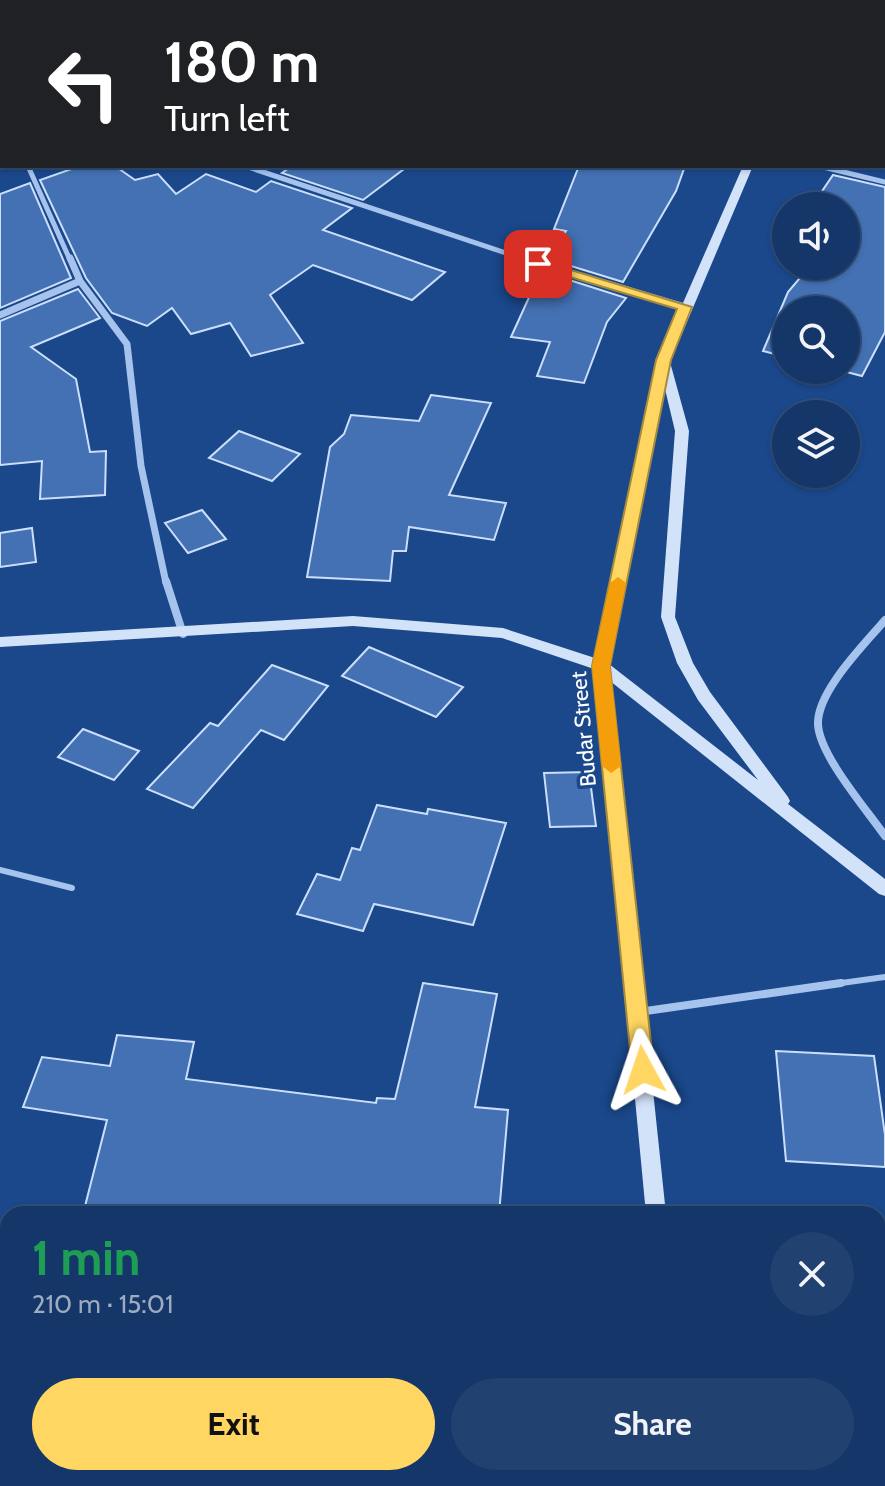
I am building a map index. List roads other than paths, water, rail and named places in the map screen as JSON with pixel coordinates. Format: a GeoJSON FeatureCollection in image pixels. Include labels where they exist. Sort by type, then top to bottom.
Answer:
{"type":"FeatureCollection","features":[{"type":"Feature","properties":{"kind":"main road","name":"Budar Street"},"geometry":{"type":"LineString","coordinates":[[655,1206],[601,666],[664,360],[747,168]]}},
{"type":"Feature","properties":{"kind":"main road"},"geometry":{"type":"LineString","coordinates":[[664,360],[678,403],[682,431],[668,617],[685,663],[704,696],[795,819]]}},
{"type":"Feature","properties":{"kind":"main road"},"geometry":{"type":"LineString","coordinates":[[0,642],[183,634],[353,621],[503,633],[601,666],[885,889]]}},
{"type":"Feature","properties":{"kind":"street"},"geometry":{"type":"LineString","coordinates":[[29,168],[80,281],[127,344],[141,466],[162,570],[183,634]]}},
{"type":"Feature","properties":{"kind":"street"},"geometry":{"type":"LineString","coordinates":[[251,168],[450,237],[685,307]]}},
{"type":"Feature","properties":{"kind":"street"},"geometry":{"type":"LineString","coordinates":[[827,168],[885,182]]}},
{"type":"Feature","properties":{"kind":"street"},"geometry":{"type":"LineString","coordinates":[[0,315],[80,281]]}},
{"type":"Feature","properties":{"kind":"street"},"geometry":{"type":"LineString","coordinates":[[885,620],[827,695],[817,723],[824,744],[885,836]]}},
{"type":"Feature","properties":{"kind":"lane"},"geometry":{"type":"LineString","coordinates":[[0,870],[72,888]]}},
{"type":"Feature","properties":{"kind":"lane"},"geometry":{"type":"LineString","coordinates":[[637,1012],[885,977]]}}]}
